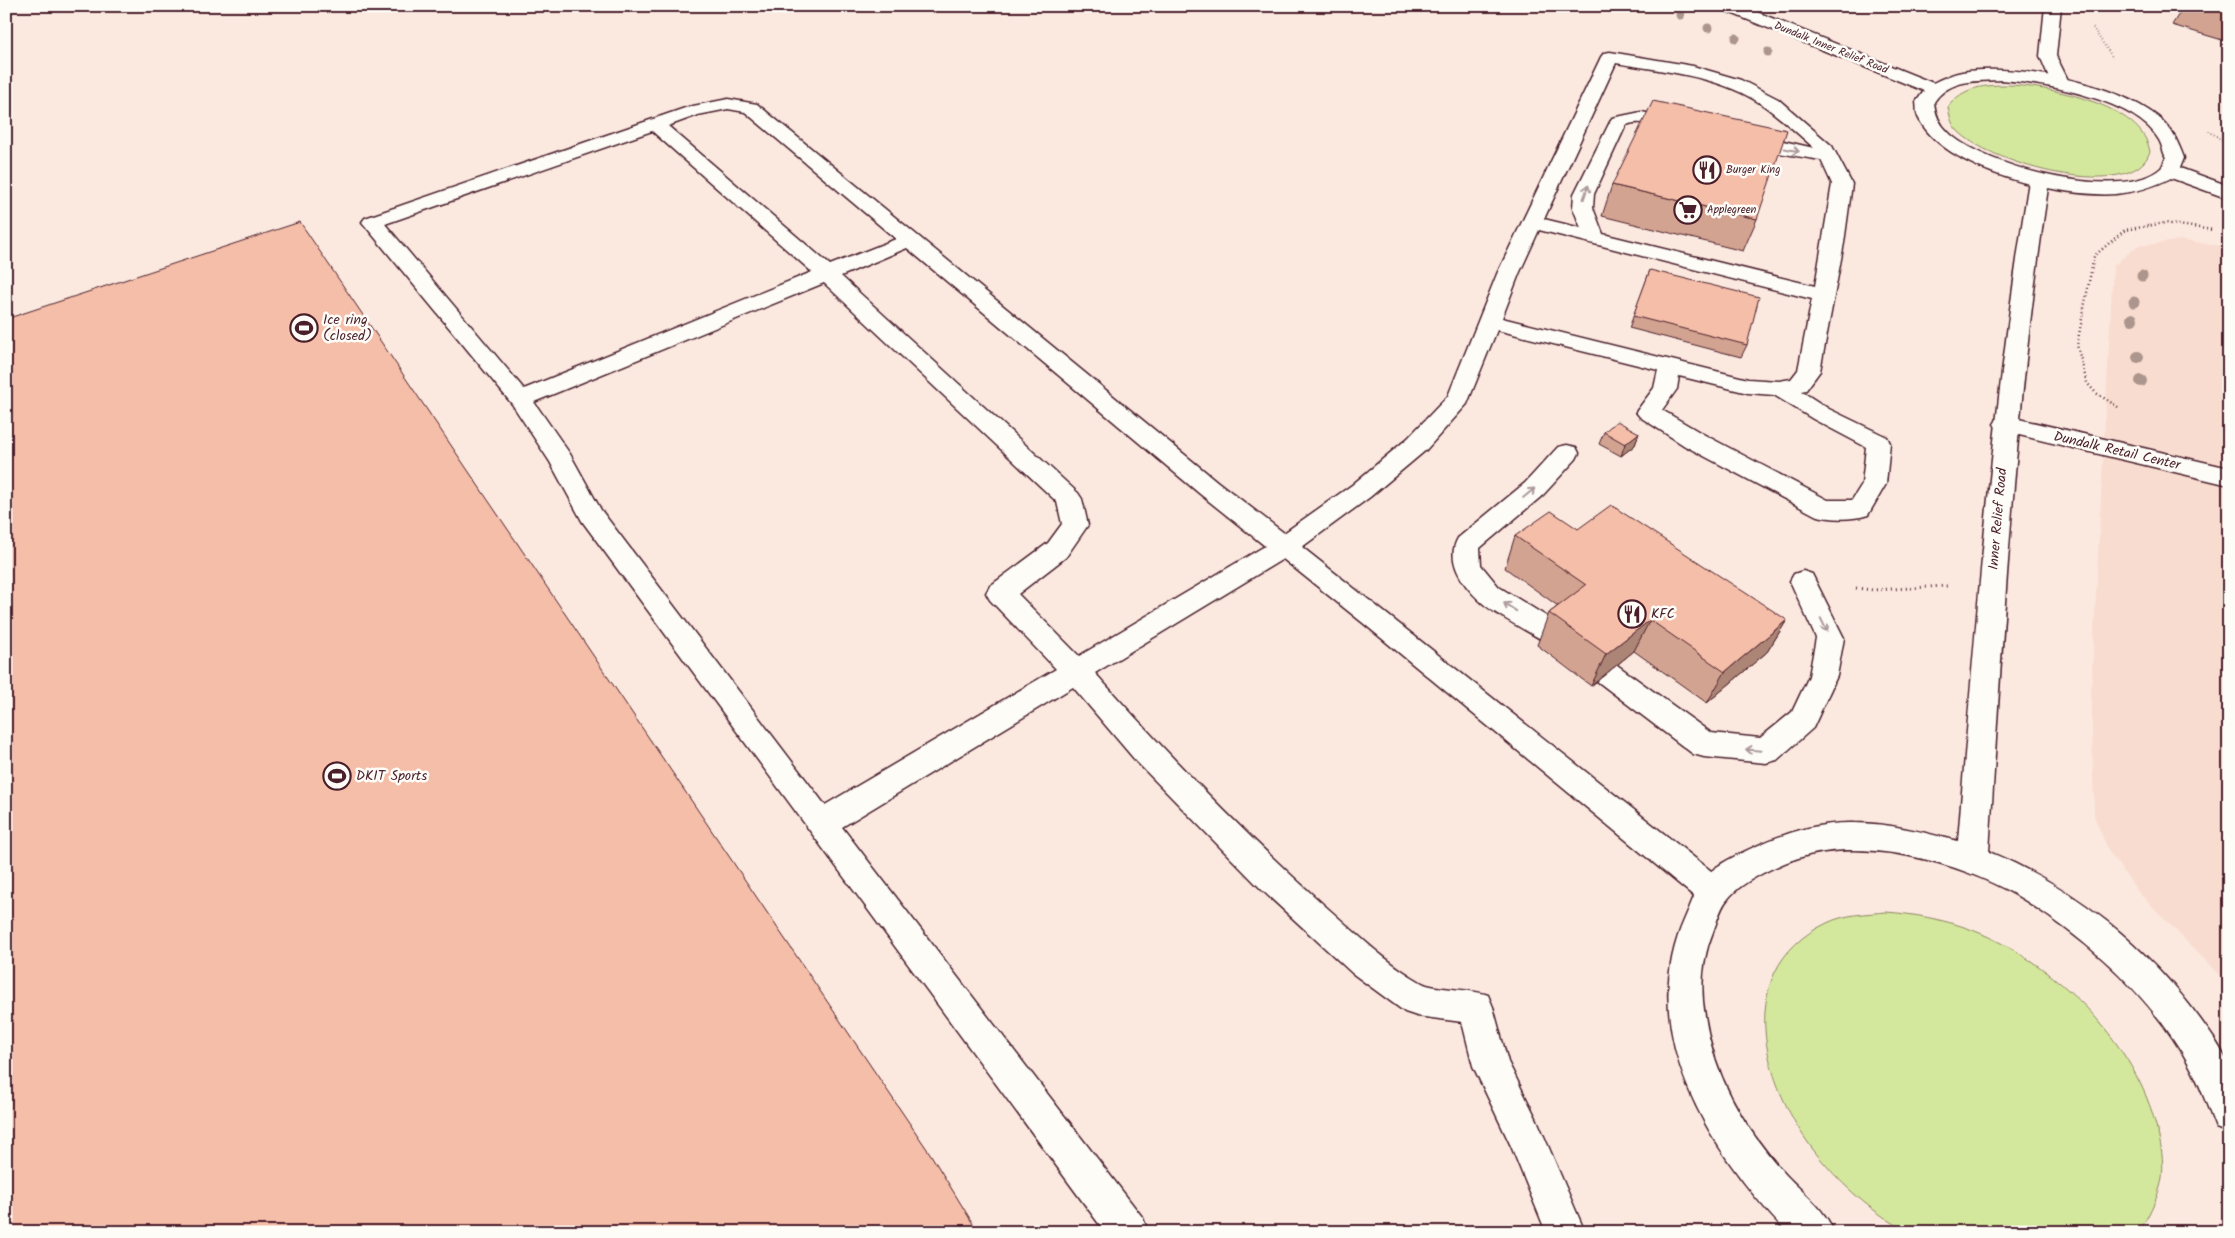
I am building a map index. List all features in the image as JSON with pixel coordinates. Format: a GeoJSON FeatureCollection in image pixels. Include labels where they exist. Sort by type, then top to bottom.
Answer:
{"type":"FeatureCollection","features":[{"type":"Feature","properties":{"kind":"street","name":"Dundalk Inner Relief Road"},"geometry":{"type":"LineString","coordinates":[[1727,6],[1934,89]]}},
{"type":"Feature","properties":{"kind":"street"},"geometry":{"type":"LineString","coordinates":[[2054,6],[2048,56],[2060,82]]}},
{"type":"Feature","properties":{"kind":"street"},"geometry":{"type":"LineString","coordinates":[[821,824],[1283,547],[1361,491],[1410,450],[1459,399],[1489,321],[1508,274],[1610,57],[1693,71],[1727,81],[1772,103],[1822,146],[1842,184],[1834,243],[1809,371],[1798,384],[1779,388],[1748,386],[1489,321]]}},
{"type":"Feature","properties":{"kind":"street"},"geometry":{"type":"LineString","coordinates":[[1989,75],[2022,76],[2060,82],[2111,99],[2135,110],[2156,125],[2169,140],[2174,150],[2175,158],[2169,171],[2148,183],[2118,188],[2079,188],[2038,181],[2011,173],[1974,158],[1945,139],[1927,117],[1925,102],[1934,89],[1963,78],[1989,75]]}},
{"type":"Feature","properties":{"kind":"street"},"geometry":{"type":"LineString","coordinates":[[1129,1232],[591,515],[561,460],[520,399],[372,222],[694,111],[728,104],[751,108],[1283,547],[1374,616],[1713,892]]}},
{"type":"Feature","properties":{"kind":"street"},"geometry":{"type":"LineString","coordinates":[[1783,113],[1747,132],[1728,133],[1764,144],[1828,156]]}},
{"type":"Feature","properties":{"kind":"street"},"geometry":{"type":"LineString","coordinates":[[1595,238],[1583,208],[1584,194],[1618,122],[1627,117],[1642,117],[1703,128]]}},
{"type":"Feature","properties":{"kind":"street"},"geometry":{"type":"LineString","coordinates":[[656,124],[827,274],[1069,500],[1075,525],[1057,550],[1000,593],[1076,671],[1146,751],[1273,880],[1364,962],[1417,1000],[1476,1007],[1491,1066],[1524,1133],[1566,1232]]}},
{"type":"Feature","properties":{"kind":"street"},"geometry":{"type":"LineString","coordinates":[[2169,171],[2229,193]]}},
{"type":"Feature","properties":{"kind":"street","name":"Inner Relief Road"},"geometry":{"type":"LineString","coordinates":[[1972,860],[1992,582],[2006,424],[2025,258],[2038,181]]}},
{"type":"Feature","properties":{"kind":"street"},"geometry":{"type":"LineString","coordinates":[[1532,222],[1824,295]]}},
{"type":"Feature","properties":{"kind":"street"},"geometry":{"type":"LineString","coordinates":[[520,399],[910,240]]}},
{"type":"Feature","properties":{"kind":"street"},"geometry":{"type":"LineString","coordinates":[[1670,366],[1665,390],[1648,412],[1694,440],[1824,509],[1859,509],[1874,484],[1878,443],[1821,414],[1779,388]]}},
{"type":"Feature","properties":{"kind":"street","name":"Dundalk Retail Center"},"geometry":{"type":"LineString","coordinates":[[2006,424],[2229,477]]}},
{"type":"Feature","properties":{"kind":"street"},"geometry":{"type":"LineString","coordinates":[[1552,634],[1489,594],[1468,567],[1467,545],[1534,489],[1567,454]]}},
{"type":"Feature","properties":{"kind":"street"},"geometry":{"type":"LineString","coordinates":[[1607,673],[1704,745],[1766,751],[1803,720],[1823,676],[1830,638],[1803,581]]}},
{"type":"Feature","properties":{"kind":"street"},"geometry":{"type":"LineString","coordinates":[[1814,1232],[1772,1188],[1738,1145],[1710,1092],[1696,1058],[1686,1006],[1686,970],[1695,934],[1713,892],[1735,874],[1772,852],[1811,840],[1856,836],[1901,840],[1972,860],[2036,890],[2068,911],[2133,965],[2164,998],[2195,1041],[2221,1091],[2229,1115]]}},
{"type":"Feature","properties":{"kind":"path"},"geometry":{"type":"LineString","coordinates":[[2123,452],[2123,411],[2096,393],[2087,383],[2077,345],[2094,256],[2126,230],[2165,223],[2216,230]]}},
{"type":"Feature","properties":{"kind":"path"},"geometry":{"type":"LineString","coordinates":[[1803,581],[1873,590],[1992,582]]}},
{"type":"Feature","properties":{"kind":"shaded area"},"geometry":{"type":"Polygon","coordinates":[[[2182,240],[2229,247],[2229,985],[2138,892],[2108,850],[2094,816],[2091,689],[2113,266],[2137,246],[2182,240]]]}},
{"type":"Feature","properties":{"kind":"green space"},"geometry":{"type":"Polygon","coordinates":[[[1992,85],[2027,86],[2070,94],[2113,110],[2131,122],[2144,135],[2150,152],[2146,160],[2128,172],[2106,177],[2050,172],[1995,154],[1973,143],[1958,131],[1951,120],[1948,107],[1954,100],[1976,88],[1992,85]]]}},
{"type":"Feature","properties":{"kind":"green space"},"geometry":{"type":"Polygon","coordinates":[[[1886,912],[1947,922],[1997,941],[2026,958],[2054,978],[2103,1026],[2123,1053],[2140,1082],[2152,1112],[2161,1149],[2163,1168],[2160,1187],[2140,1232],[1909,1232],[1863,1202],[1824,1163],[1803,1136],[1786,1104],[1773,1071],[1765,1036],[1766,1003],[1775,971],[1795,944],[1834,920],[1856,915],[1886,912]]]}},
{"type":"Feature","properties":{"kind":"building"},"geometry":{"type":"Polygon","coordinates":[[[1653,101],[1787,130],[1757,219],[1612,185],[1653,101]]]}},
{"type":"Feature","properties":{"kind":"building","name":"DKIT Sports"},"geometry":{"type":"Polygon","coordinates":[[[300,222],[931,1155],[978,1232],[6,1232],[6,319],[300,222]]]}},
{"type":"Feature","properties":{"kind":"building"},"geometry":{"type":"Polygon","coordinates":[[[1650,270],[1759,297],[1747,345],[1633,316],[1650,270]]]}},
{"type":"Feature","properties":{"kind":"building"},"geometry":{"type":"Polygon","coordinates":[[[1617,421],[1639,433],[1625,444],[1604,432],[1617,421]]]}},
{"type":"Feature","properties":{"kind":"building"},"geometry":{"type":"Polygon","coordinates":[[[1611,505],[1787,620],[1725,672],[1650,620],[1606,654],[1549,613],[1586,585],[1515,536],[1551,511],[1578,529],[1611,505]]]}},
{"type":"Feature","properties":{"kind":"place","name":"Burger King"},"geometry":{"type":"Point","coordinates":[1707,170]}},
{"type":"Feature","properties":{"kind":"place","name":"Applegreen"},"geometry":{"type":"Point","coordinates":[1688,210]}},
{"type":"Feature","properties":{"kind":"place","name":"Ice ring (closed)"},"geometry":{"type":"Point","coordinates":[304,328]}},
{"type":"Feature","properties":{"kind":"place","name":"KFC"},"geometry":{"type":"Point","coordinates":[1632,614]}},
{"type":"Feature","properties":{"kind":"place","name":"DKIT Sports"},"geometry":{"type":"Point","coordinates":[337,776]}}]}
